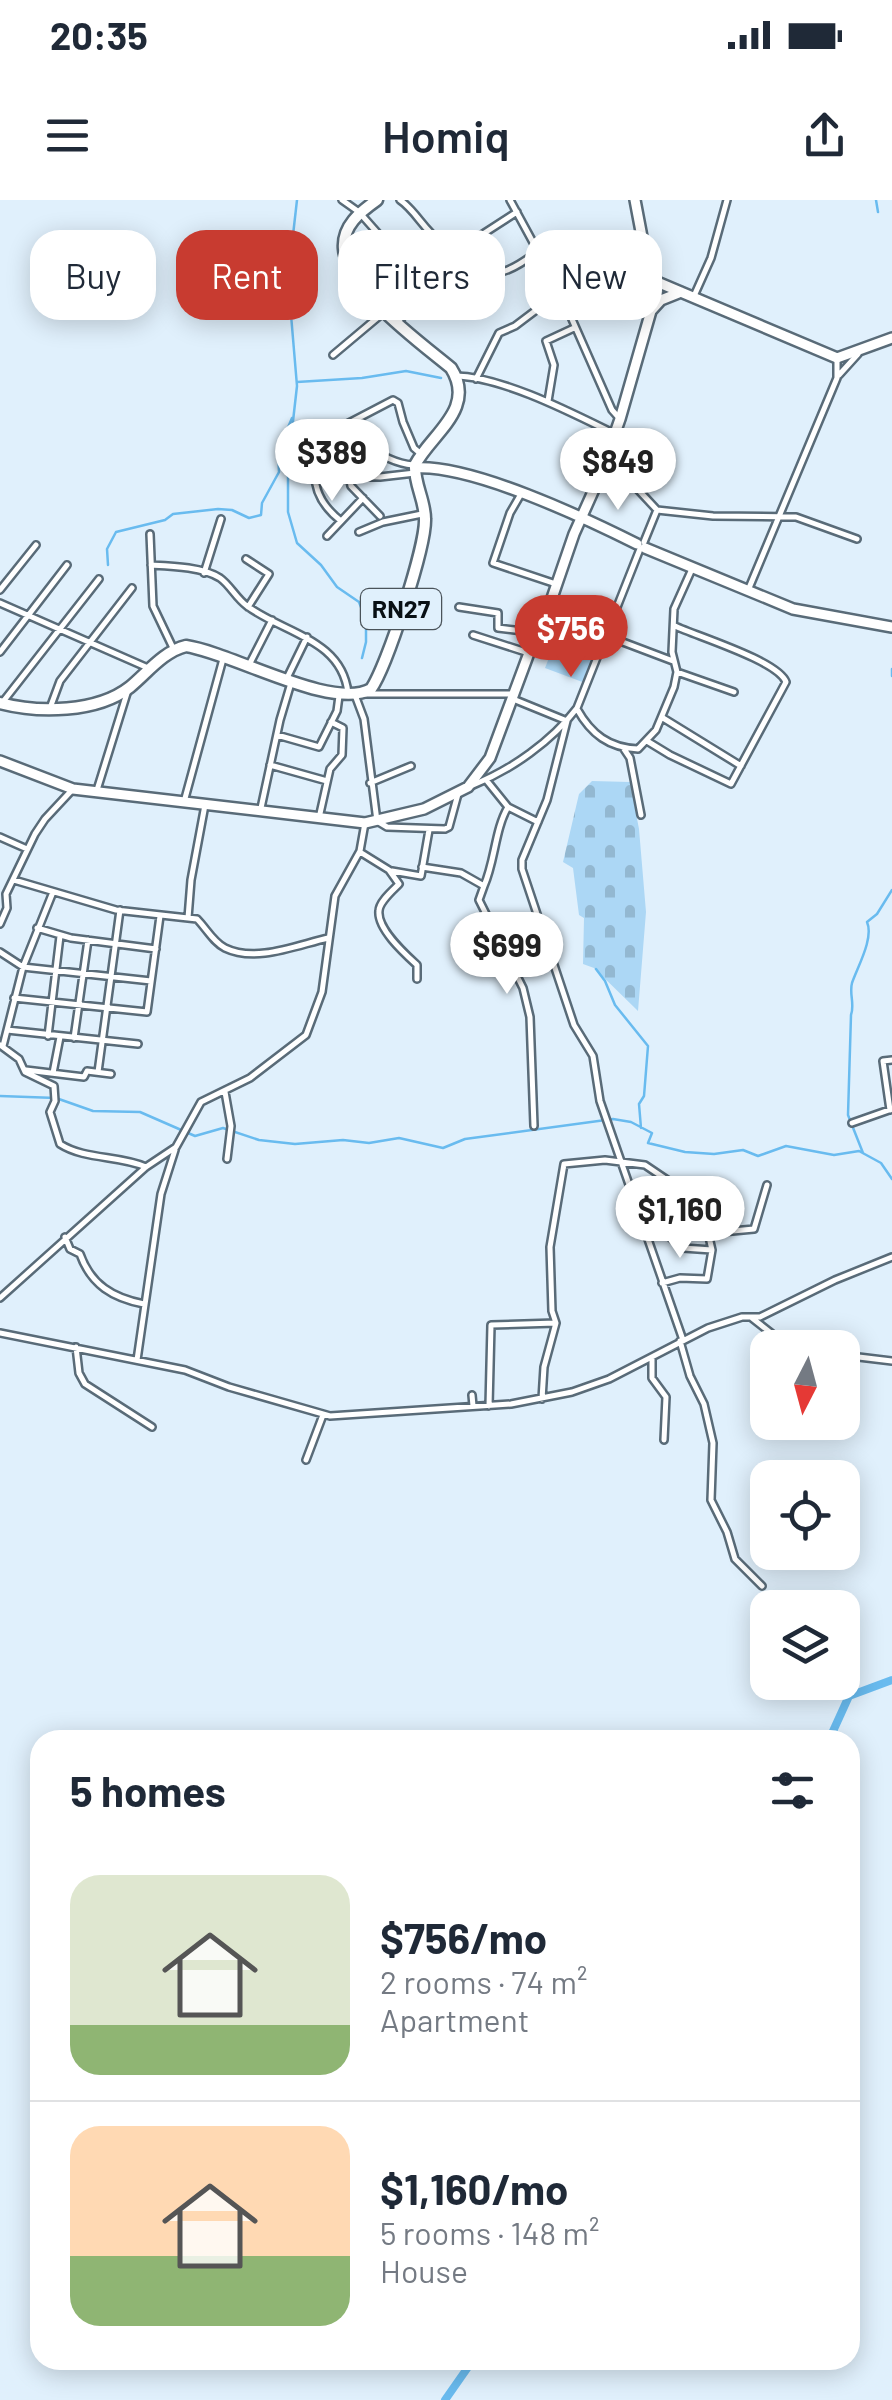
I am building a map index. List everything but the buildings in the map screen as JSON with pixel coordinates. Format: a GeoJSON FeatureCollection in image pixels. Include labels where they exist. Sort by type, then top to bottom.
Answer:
{"type":"FeatureCollection","features":[{"type":"Feature","properties":{"kind":"main road"},"geometry":{"type":"LineString","coordinates":[[350,230],[360,212],[377,200]]}},
{"type":"Feature","properties":{"kind":"main road"},"geometry":{"type":"LineString","coordinates":[[635,200],[641,230]]}},
{"type":"Feature","properties":{"kind":"main road"},"geometry":{"type":"LineString","coordinates":[[662,283],[837,358],[892,338]]}},
{"type":"Feature","properties":{"kind":"main road"},"geometry":{"type":"LineString","coordinates":[[662,300],[681,292]]}},
{"type":"Feature","properties":{"kind":"main road"},"geometry":{"type":"LineString","coordinates":[[0,760],[73,789],[364,823],[424,809],[464,789],[490,758],[540,633],[615,434],[648,320]]}},
{"type":"Feature","properties":{"kind":"main road"},"geometry":{"type":"LineString","coordinates":[[397,322],[456,376],[458,401],[453,417],[416,465],[463,472],[793,609],[892,627]]}},
{"type":"Feature","properties":{"kind":"main road","name":"RN27"},"geometry":{"type":"LineString","coordinates":[[351,695],[371,690],[382,670],[422,542],[425,513],[416,465]]}},
{"type":"Feature","properties":{"kind":"main road"},"geometry":{"type":"LineString","coordinates":[[1,703],[50,708],[109,699],[129,688],[174,650],[186,646],[289,680],[351,695]]}},
{"type":"Feature","properties":{"kind":"street"},"geometry":{"type":"LineString","coordinates":[[342,200],[360,212],[375,230]]}},
{"type":"Feature","properties":{"kind":"street"},"geometry":{"type":"LineString","coordinates":[[400,200],[427,230]]}},
{"type":"Feature","properties":{"kind":"street"},"geometry":{"type":"LineString","coordinates":[[510,200],[527,230]]}},
{"type":"Feature","properties":{"kind":"street"},"geometry":{"type":"LineString","coordinates":[[694,297],[712,258],[727,200]]}},
{"type":"Feature","properties":{"kind":"street"},"geometry":{"type":"LineString","coordinates":[[488,230],[517,212]]}},
{"type":"Feature","properties":{"kind":"street"},"geometry":{"type":"LineString","coordinates":[[476,378],[499,333],[525,319]]}},
{"type":"Feature","properties":{"kind":"street"},"geometry":{"type":"LineString","coordinates":[[333,355],[374,320]]}},
{"type":"Feature","properties":{"kind":"street"},"geometry":{"type":"LineString","coordinates":[[571,320],[612,410],[620,419]]}},
{"type":"Feature","properties":{"kind":"street"},"geometry":{"type":"LineString","coordinates":[[548,401],[554,365],[546,341],[574,328]]}},
{"type":"Feature","properties":{"kind":"street"},"geometry":{"type":"LineString","coordinates":[[747,591],[837,378],[858,353]]}},
{"type":"Feature","properties":{"kind":"street"},"geometry":{"type":"LineString","coordinates":[[837,358],[837,378]]}},
{"type":"Feature","properties":{"kind":"street"},"geometry":{"type":"LineString","coordinates":[[456,376],[476,378],[548,401],[615,434],[623,442],[632,482],[657,510],[809,520],[857,539]]}},
{"type":"Feature","properties":{"kind":"street"},"geometry":{"type":"LineString","coordinates":[[328,475],[330,442],[356,419],[396,401],[414,448],[416,465]]}},
{"type":"Feature","properties":{"kind":"street"},"geometry":{"type":"LineString","coordinates":[[340,432],[392,462],[416,465]]}},
{"type":"Feature","properties":{"kind":"street"},"geometry":{"type":"LineString","coordinates":[[341,522],[328,511],[315,486],[315,475],[349,476],[416,465]]}},
{"type":"Feature","properties":{"kind":"street"},"geometry":{"type":"LineString","coordinates":[[349,476],[351,486],[380,516]]}},
{"type":"Feature","properties":{"kind":"street"},"geometry":{"type":"LineString","coordinates":[[520,494],[493,563],[556,584]]}},
{"type":"Feature","properties":{"kind":"street"},"geometry":{"type":"LineString","coordinates":[[327,536],[363,498]]}},
{"type":"Feature","properties":{"kind":"street"},"geometry":{"type":"LineString","coordinates":[[151,564],[219,576],[248,607],[307,637],[338,665],[364,720],[378,821],[387,827],[429,830],[450,827],[464,789],[516,762],[567,722],[577,708],[657,510]]}},
{"type":"Feature","properties":{"kind":"street"},"geometry":{"type":"LineString","coordinates":[[360,532],[383,522],[425,513]]}},
{"type":"Feature","properties":{"kind":"street"},"geometry":{"type":"LineString","coordinates":[[204,573],[221,519]]}},
{"type":"Feature","properties":{"kind":"street"},"geometry":{"type":"LineString","coordinates":[[150,534],[153,606],[174,650]]}},
{"type":"Feature","properties":{"kind":"street"},"geometry":{"type":"LineString","coordinates":[[0,590],[36,545]]}},
{"type":"Feature","properties":{"kind":"street"},"geometry":{"type":"LineString","coordinates":[[246,560],[269,574],[248,607]]}},
{"type":"Feature","properties":{"kind":"street"},"geometry":{"type":"LineString","coordinates":[[0,652],[67,565]]}},
{"type":"Feature","properties":{"kind":"street"},"geometry":{"type":"LineString","coordinates":[[630,758],[647,741],[661,717],[677,672],[673,661],[674,609],[693,567]]}},
{"type":"Feature","properties":{"kind":"street"},"geometry":{"type":"LineString","coordinates":[[1,703],[99,579]]}},
{"type":"Feature","properties":{"kind":"street"},"geometry":{"type":"LineString","coordinates":[[50,708],[60,681],[132,588]]}},
{"type":"Feature","properties":{"kind":"street"},"geometry":{"type":"LineString","coordinates":[[0,603],[150,670]]}},
{"type":"Feature","properties":{"kind":"street"},"geometry":{"type":"LineString","coordinates":[[459,606],[498,612],[498,628],[540,633]]}},
{"type":"Feature","properties":{"kind":"street"},"geometry":{"type":"LineString","coordinates":[[249,666],[272,620]]}},
{"type":"Feature","properties":{"kind":"street"},"geometry":{"type":"LineString","coordinates":[[647,741],[670,756],[732,784],[786,677],[754,657],[674,626]]}},
{"type":"Feature","properties":{"kind":"street"},"geometry":{"type":"LineString","coordinates":[[473,635],[529,653]]}},
{"type":"Feature","properties":{"kind":"street"},"geometry":{"type":"LineString","coordinates":[[607,636],[673,661]]}},
{"type":"Feature","properties":{"kind":"street"},"geometry":{"type":"LineString","coordinates":[[260,812],[289,680],[307,637]]}},
{"type":"Feature","properties":{"kind":"street"},"geometry":{"type":"LineString","coordinates":[[184,802],[224,656]]}},
{"type":"Feature","properties":{"kind":"street"},"geometry":{"type":"LineString","coordinates":[[677,672],[734,692]]}},
{"type":"Feature","properties":{"kind":"street"},"geometry":{"type":"LineString","coordinates":[[96,792],[129,688]]}},
{"type":"Feature","properties":{"kind":"street"},"geometry":{"type":"LineString","coordinates":[[351,695],[513,696],[567,722]]}},
{"type":"Feature","properties":{"kind":"street"},"geometry":{"type":"LineString","coordinates":[[277,736],[320,747],[331,722],[351,695]]}},
{"type":"Feature","properties":{"kind":"street"},"geometry":{"type":"LineString","coordinates":[[577,708],[598,737],[624,749],[638,750]]}},
{"type":"Feature","properties":{"kind":"street"},"geometry":{"type":"LineString","coordinates":[[661,717],[741,766]]}},
{"type":"Feature","properties":{"kind":"street"},"geometry":{"type":"LineString","coordinates":[[319,818],[330,769],[342,755],[343,728],[331,722]]}},
{"type":"Feature","properties":{"kind":"street"},"geometry":{"type":"LineString","coordinates":[[567,722],[547,800],[522,860],[522,869],[574,1025],[593,1056],[600,1101],[682,1340],[690,1376],[704,1404],[713,1442],[711,1500],[727,1532],[731,1552],[762,1586]]}},
{"type":"Feature","properties":{"kind":"street"},"geometry":{"type":"LineString","coordinates":[[624,749],[630,758],[641,815]]}},
{"type":"Feature","properties":{"kind":"street"},"geometry":{"type":"LineString","coordinates":[[270,765],[326,781]]}},
{"type":"Feature","properties":{"kind":"street"},"geometry":{"type":"LineString","coordinates":[[370,782],[410,766]]}},
{"type":"Feature","properties":{"kind":"street"},"geometry":{"type":"LineString","coordinates":[[487,780],[508,808],[538,822]]}},
{"type":"Feature","properties":{"kind":"street"},"geometry":{"type":"LineString","coordinates":[[0,900],[44,818],[73,789]]}},
{"type":"Feature","properties":{"kind":"street"},"geometry":{"type":"LineString","coordinates":[[204,805],[189,908],[192,918],[218,944],[240,952],[268,952],[328,938]]}},
{"type":"Feature","properties":{"kind":"street"},"geometry":{"type":"LineString","coordinates":[[508,808],[494,847],[494,864],[478,900],[522,988],[530,1017],[534,1126]]}},
{"type":"Feature","properties":{"kind":"street"},"geometry":{"type":"LineString","coordinates":[[137,1360],[160,1194],[176,1148],[201,1102],[264,1068],[306,1035],[322,992],[336,896],[360,851],[364,823]]}},
{"type":"Feature","properties":{"kind":"street"},"geometry":{"type":"LineString","coordinates":[[389,870],[421,876],[429,830]]}},
{"type":"Feature","properties":{"kind":"street"},"geometry":{"type":"LineString","coordinates":[[0,838],[28,849]]}},
{"type":"Feature","properties":{"kind":"street"},"geometry":{"type":"LineString","coordinates":[[360,851],[389,870],[399,884],[380,906],[380,916],[397,949],[417,965],[416,979]]}},
{"type":"Feature","properties":{"kind":"street"},"geometry":{"type":"LineString","coordinates":[[422,867],[461,873],[484,886]]}},
{"type":"Feature","properties":{"kind":"street"},"geometry":{"type":"LineString","coordinates":[[14,880],[120,910],[192,918]]}},
{"type":"Feature","properties":{"kind":"street"},"geometry":{"type":"LineString","coordinates":[[52,1084],[23,1069],[19,1059],[2,1046],[23,967],[53,892]]}},
{"type":"Feature","properties":{"kind":"street"},"geometry":{"type":"LineString","coordinates":[[0,924],[7,908],[6,894]]}},
{"type":"Feature","properties":{"kind":"street"},"geometry":{"type":"LineString","coordinates":[[178,917],[189,908]]}},
{"type":"Feature","properties":{"kind":"street"},"geometry":{"type":"LineString","coordinates":[[98,1072],[120,910]]}},
{"type":"Feature","properties":{"kind":"street"},"geometry":{"type":"LineString","coordinates":[[14,998],[147,1012],[160,916]]}},
{"type":"Feature","properties":{"kind":"street"},"geometry":{"type":"LineString","coordinates":[[37,928],[60,936],[156,948]]}},
{"type":"Feature","properties":{"kind":"street"},"geometry":{"type":"LineString","coordinates":[[48,1036],[60,936]]}},
{"type":"Feature","properties":{"kind":"street"},"geometry":{"type":"LineString","coordinates":[[74,1038],[88,940]]}},
{"type":"Feature","properties":{"kind":"street"},"geometry":{"type":"LineString","coordinates":[[0,952],[23,967],[151,981]]}},
{"type":"Feature","properties":{"kind":"street"},"geometry":{"type":"LineString","coordinates":[[7,1030],[138,1044]]}},
{"type":"Feature","properties":{"kind":"street"},"geometry":{"type":"LineString","coordinates":[[60,1037],[52,1075],[55,1099],[50,1112],[54,1132],[65,1148],[112,1161],[130,1160],[146,1167]]}},
{"type":"Feature","properties":{"kind":"street"},"geometry":{"type":"LineString","coordinates":[[852,1123],[891,1110],[883,1062],[892,1060]]}},
{"type":"Feature","properties":{"kind":"street"},"geometry":{"type":"LineString","coordinates":[[23,1069],[84,1077],[87,1070],[111,1074]]}},
{"type":"Feature","properties":{"kind":"street"},"geometry":{"type":"LineString","coordinates":[[225,1092],[231,1128],[227,1159]]}},
{"type":"Feature","properties":{"kind":"street"},"geometry":{"type":"LineString","coordinates":[[0,1298],[146,1167],[176,1148]]}},
{"type":"Feature","properties":{"kind":"street"},"geometry":{"type":"LineString","coordinates":[[542,1398],[544,1368],[556,1324],[550,1247],[564,1164],[578,1160],[645,1164],[682,1190],[671,1238],[683,1248],[712,1250]]}},
{"type":"Feature","properties":{"kind":"street"},"geometry":{"type":"LineString","coordinates":[[662,1283],[707,1278],[712,1250],[709,1236],[754,1230],[767,1185]]}},
{"type":"Feature","properties":{"kind":"street"},"geometry":{"type":"LineString","coordinates":[[68,1222],[76,1228]]}},
{"type":"Feature","properties":{"kind":"street"},"geometry":{"type":"LineString","coordinates":[[65,1237],[70,1250],[80,1254],[86,1273],[112,1296],[145,1304]]}},
{"type":"Feature","properties":{"kind":"street"},"geometry":{"type":"LineString","coordinates":[[0,1333],[185,1370],[323,1415],[419,1412],[542,1398],[610,1379],[682,1340],[733,1319],[780,1309],[807,1292],[892,1257]]}},
{"type":"Feature","properties":{"kind":"street"},"geometry":{"type":"LineString","coordinates":[[752,1318],[767,1330]]}},
{"type":"Feature","properties":{"kind":"street"},"geometry":{"type":"LineString","coordinates":[[488,1406],[491,1325],[556,1324]]}},
{"type":"Feature","properties":{"kind":"street"},"geometry":{"type":"LineString","coordinates":[[76,1347],[79,1373],[85,1384],[152,1427]]}},
{"type":"Feature","properties":{"kind":"street"},"geometry":{"type":"LineString","coordinates":[[652,1357],[652,1378],[666,1397],[664,1440]]}},
{"type":"Feature","properties":{"kind":"street"},"geometry":{"type":"LineString","coordinates":[[860,1357],[892,1360]]}},
{"type":"Feature","properties":{"kind":"street"},"geometry":{"type":"LineString","coordinates":[[472,1395],[472,1406]]}},
{"type":"Feature","properties":{"kind":"street"},"geometry":{"type":"LineString","coordinates":[[306,1460],[323,1415]]}},
{"type":"Feature","properties":{"kind":"green space"},"geometry":{"type":"Polygon","coordinates":[[[569,607],[609,622],[585,683],[545,668],[569,607]]]}},
{"type":"Feature","properties":{"kind":"green space"},"geometry":{"type":"Polygon","coordinates":[[[592,781],[630,782],[639,829],[646,912],[638,1011],[594,968],[583,964],[584,918],[579,915],[573,868],[563,862],[579,794],[592,781]]]}},
{"type":"Feature","properties":{"kind":"waterway"},"geometry":{"type":"LineString","coordinates":[[297,200],[288,279],[297,386],[288,465],[288,512],[297,543],[337,587],[359,602],[366,620],[362,658]]}},
{"type":"Feature","properties":{"kind":"waterway"},"geometry":{"type":"LineString","coordinates":[[876,200],[878,212]]}},
{"type":"Feature","properties":{"kind":"waterway"},"geometry":{"type":"LineString","coordinates":[[297,382],[406,371],[441,378]]}},
{"type":"Feature","properties":{"kind":"waterway"},"geometry":{"type":"LineString","coordinates":[[108,565],[107,549],[116,532],[165,520],[173,514],[218,509],[249,518],[261,515],[262,503],[279,472],[278,451],[292,418]]}},
{"type":"Feature","properties":{"kind":"waterway"},"geometry":{"type":"LineString","coordinates":[[892,669],[892,676]]}},
{"type":"Feature","properties":{"kind":"waterway"},"geometry":{"type":"LineString","coordinates":[[863,1153],[848,1115],[851,987],[867,944],[867,922],[892,890]]}},
{"type":"Feature","properties":{"kind":"waterway"},"geometry":{"type":"LineString","coordinates":[[596,969],[615,1005],[648,1046],[644,1096],[639,1104],[641,1128]]}},
{"type":"Feature","properties":{"kind":"waterway"},"geometry":{"type":"LineString","coordinates":[[0,1096],[56,1098],[93,1111],[140,1112],[195,1136],[223,1128],[259,1140],[295,1144],[343,1140],[369,1143],[399,1138],[443,1148],[465,1139],[613,1119],[631,1122],[652,1133],[648,1143],[685,1152],[743,1150],[758,1156],[786,1146],[834,1155],[859,1151],[881,1163],[892,1179]]}},
{"type":"Feature","properties":{"kind":"waterway"},"geometry":{"type":"LineString","coordinates":[[834,1730],[849,1696],[892,1680]]}},
{"type":"Feature","properties":{"kind":"waterway"},"geometry":{"type":"LineString","coordinates":[[445,2400],[466,2370]]}}]}
